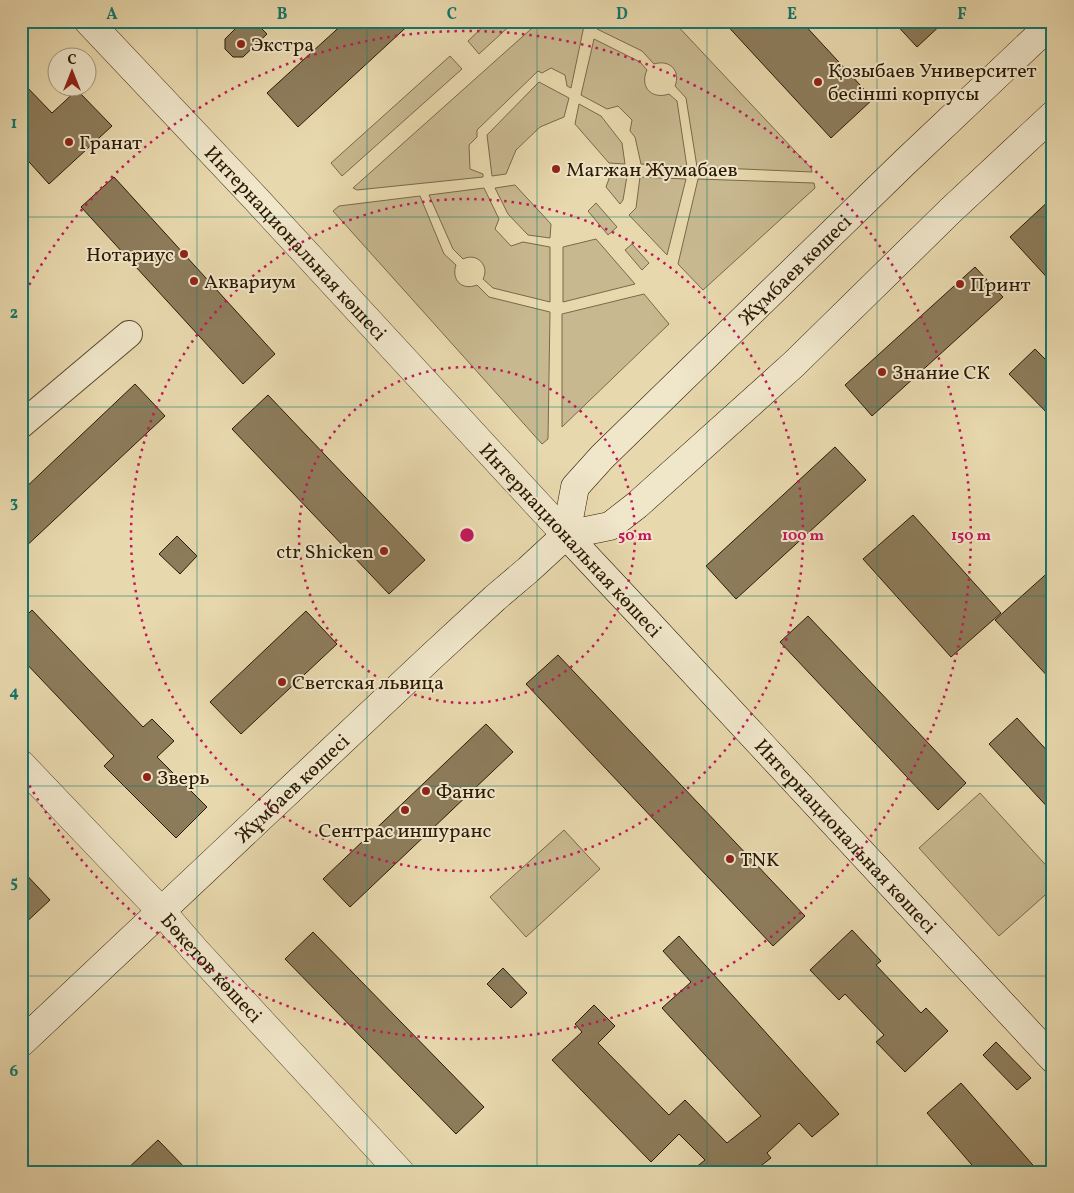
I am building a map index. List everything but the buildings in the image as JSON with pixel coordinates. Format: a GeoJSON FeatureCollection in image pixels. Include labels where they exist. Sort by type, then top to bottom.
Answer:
{"type":"FeatureCollection","features":[{"type":"Feature","properties":{"kind":"main road","name":"Интернациональная көшесі"},"geometry":{"type":"LineString","coordinates":[[88,21],[256,199],[1053,1059]]}},
{"type":"Feature","properties":{"kind":"main road","name":"Жұмбаев көшесі"},"geometry":{"type":"LineString","coordinates":[[21,1043],[430,658],[566,535],[575,487],[602,457],[903,164],[1053,22]]}},
{"type":"Feature","properties":{"kind":"main road"},"geometry":{"type":"LineString","coordinates":[[566,535],[610,526],[637,505],[794,364],[950,211],[1053,115]]}},
{"type":"Feature","properties":{"kind":"main road","name":"Бөкетов көшесі"},"geometry":{"type":"LineString","coordinates":[[21,764],[162,912],[400,1172]]}},
{"type":"Feature","properties":{"kind":"street"},"geometry":{"type":"LineString","coordinates":[[21,425],[129,334]]}},
{"type":"Feature","properties":{"kind":"shaded area"},"geometry":{"type":"Polygon","coordinates":[[[489,21],[515,21],[479,54],[468,41],[489,21]]]}},
{"type":"Feature","properties":{"kind":"shaded area"},"geometry":{"type":"Polygon","coordinates":[[[540,21],[585,21],[571,88],[567,86],[565,75],[551,68],[542,73],[538,71],[477,130],[477,137],[469,145],[470,169],[483,174],[483,177],[357,190],[353,188],[540,21]]]}},
{"type":"Feature","properties":{"kind":"shaded area"},"geometry":{"type":"Polygon","coordinates":[[[598,21],[673,21],[811,168],[812,172],[697,167],[686,98],[675,86],[676,76],[673,68],[665,63],[654,64],[642,51],[597,29],[598,21]]]}},
{"type":"Feature","properties":{"kind":"shaded area"},"geometry":{"type":"Polygon","coordinates":[[[594,39],[640,62],[647,70],[645,76],[646,87],[652,94],[669,94],[677,101],[687,167],[641,164],[635,137],[630,131],[632,120],[618,106],[607,109],[581,95],[594,39]]]}},
{"type":"Feature","properties":{"kind":"shaded area"},"geometry":{"type":"Polygon","coordinates":[[[450,56],[462,69],[342,176],[331,163],[450,56]]]}},
{"type":"Feature","properties":{"kind":"shaded area"},"geometry":{"type":"Polygon","coordinates":[[[539,82],[569,98],[564,117],[540,127],[516,150],[506,174],[492,176],[487,135],[539,82]]]}},
{"type":"Feature","properties":{"kind":"shaded area"},"geometry":{"type":"Polygon","coordinates":[[[579,104],[601,116],[622,143],[625,164],[609,163],[575,124],[579,104]]]}},
{"type":"Feature","properties":{"kind":"shaded area"},"geometry":{"type":"Polygon","coordinates":[[[610,176],[627,176],[623,200],[620,204],[606,187],[610,176]]]}},
{"type":"Feature","properties":{"kind":"shaded area"},"geometry":{"type":"Polygon","coordinates":[[[640,177],[686,179],[667,255],[629,215],[636,208],[640,177]]]}},
{"type":"Feature","properties":{"kind":"shaded area"},"geometry":{"type":"Polygon","coordinates":[[[698,179],[814,183],[815,188],[703,290],[678,264],[698,179]]]}},
{"type":"Feature","properties":{"kind":"shaded area"},"geometry":{"type":"Polygon","coordinates":[[[515,185],[551,224],[550,238],[528,235],[508,214],[495,188],[515,185]]]}},
{"type":"Feature","properties":{"kind":"shaded area"},"geometry":{"type":"Polygon","coordinates":[[[484,188],[499,219],[495,229],[511,246],[523,242],[550,247],[550,302],[493,288],[483,279],[485,269],[481,262],[473,257],[463,259],[453,249],[429,195],[484,188]]]}},
{"type":"Feature","properties":{"kind":"shaded area"},"geometry":{"type":"Polygon","coordinates":[[[420,196],[444,254],[456,265],[455,275],[459,283],[467,287],[477,285],[489,297],[550,312],[548,439],[542,444],[333,211],[339,206],[420,196]]]}},
{"type":"Feature","properties":{"kind":"shaded area"},"geometry":{"type":"Polygon","coordinates":[[[596,203],[617,227],[608,235],[588,211],[596,203]]]}},
{"type":"Feature","properties":{"kind":"shaded area"},"geometry":{"type":"Polygon","coordinates":[[[596,239],[635,284],[563,302],[563,247],[596,239]]]}},
{"type":"Feature","properties":{"kind":"shaded area"},"geometry":{"type":"Polygon","coordinates":[[[632,244],[649,263],[642,270],[625,250],[632,244]]]}},
{"type":"Feature","properties":{"kind":"shaded area"},"geometry":{"type":"Polygon","coordinates":[[[644,294],[669,324],[562,427],[562,314],[644,294]]]}},
{"type":"Feature","properties":{"kind":"shaded area"},"geometry":{"type":"Polygon","coordinates":[[[980,793],[1053,873],[1053,888],[999,936],[919,848],[980,793]]]}},
{"type":"Feature","properties":{"kind":"shaded area"},"geometry":{"type":"Polygon","coordinates":[[[564,830],[600,869],[526,937],[490,897],[564,830]]]}},
{"type":"Feature","properties":{"kind":"place","name":"Экстра"},"geometry":{"type":"Point","coordinates":[241,44]}},
{"type":"Feature","properties":{"kind":"place","name":"Қозыбаев Университет бесінші корпусы"},"geometry":{"type":"Point","coordinates":[818,82]}},
{"type":"Feature","properties":{"kind":"place","name":"Гранат"},"geometry":{"type":"Point","coordinates":[69,142]}},
{"type":"Feature","properties":{"kind":"place","name":"Магжан Жумабаев"},"geometry":{"type":"Point","coordinates":[556,169]}},
{"type":"Feature","properties":{"kind":"place","name":"Нотариус"},"geometry":{"type":"Point","coordinates":[184,254]}},
{"type":"Feature","properties":{"kind":"place","name":"Аквариум"},"geometry":{"type":"Point","coordinates":[194,281]}},
{"type":"Feature","properties":{"kind":"place","name":"Принт"},"geometry":{"type":"Point","coordinates":[960,284]}},
{"type":"Feature","properties":{"kind":"place","name":"Знание СК"},"geometry":{"type":"Point","coordinates":[882,372]}},
{"type":"Feature","properties":{"kind":"place","name":"ctr Shicken"},"geometry":{"type":"Point","coordinates":[384,551]}},
{"type":"Feature","properties":{"kind":"place","name":"Светская львица"},"geometry":{"type":"Point","coordinates":[282,682]}},
{"type":"Feature","properties":{"kind":"place","name":"Зверь"},"geometry":{"type":"Point","coordinates":[147,777]}},
{"type":"Feature","properties":{"kind":"place","name":"Фанис"},"geometry":{"type":"Point","coordinates":[426,791]}},
{"type":"Feature","properties":{"kind":"place","name":"Сентрас иншуранс"},"geometry":{"type":"Point","coordinates":[405,810]}},
{"type":"Feature","properties":{"kind":"place","name":"TNK"},"geometry":{"type":"Point","coordinates":[730,859]}}]}
